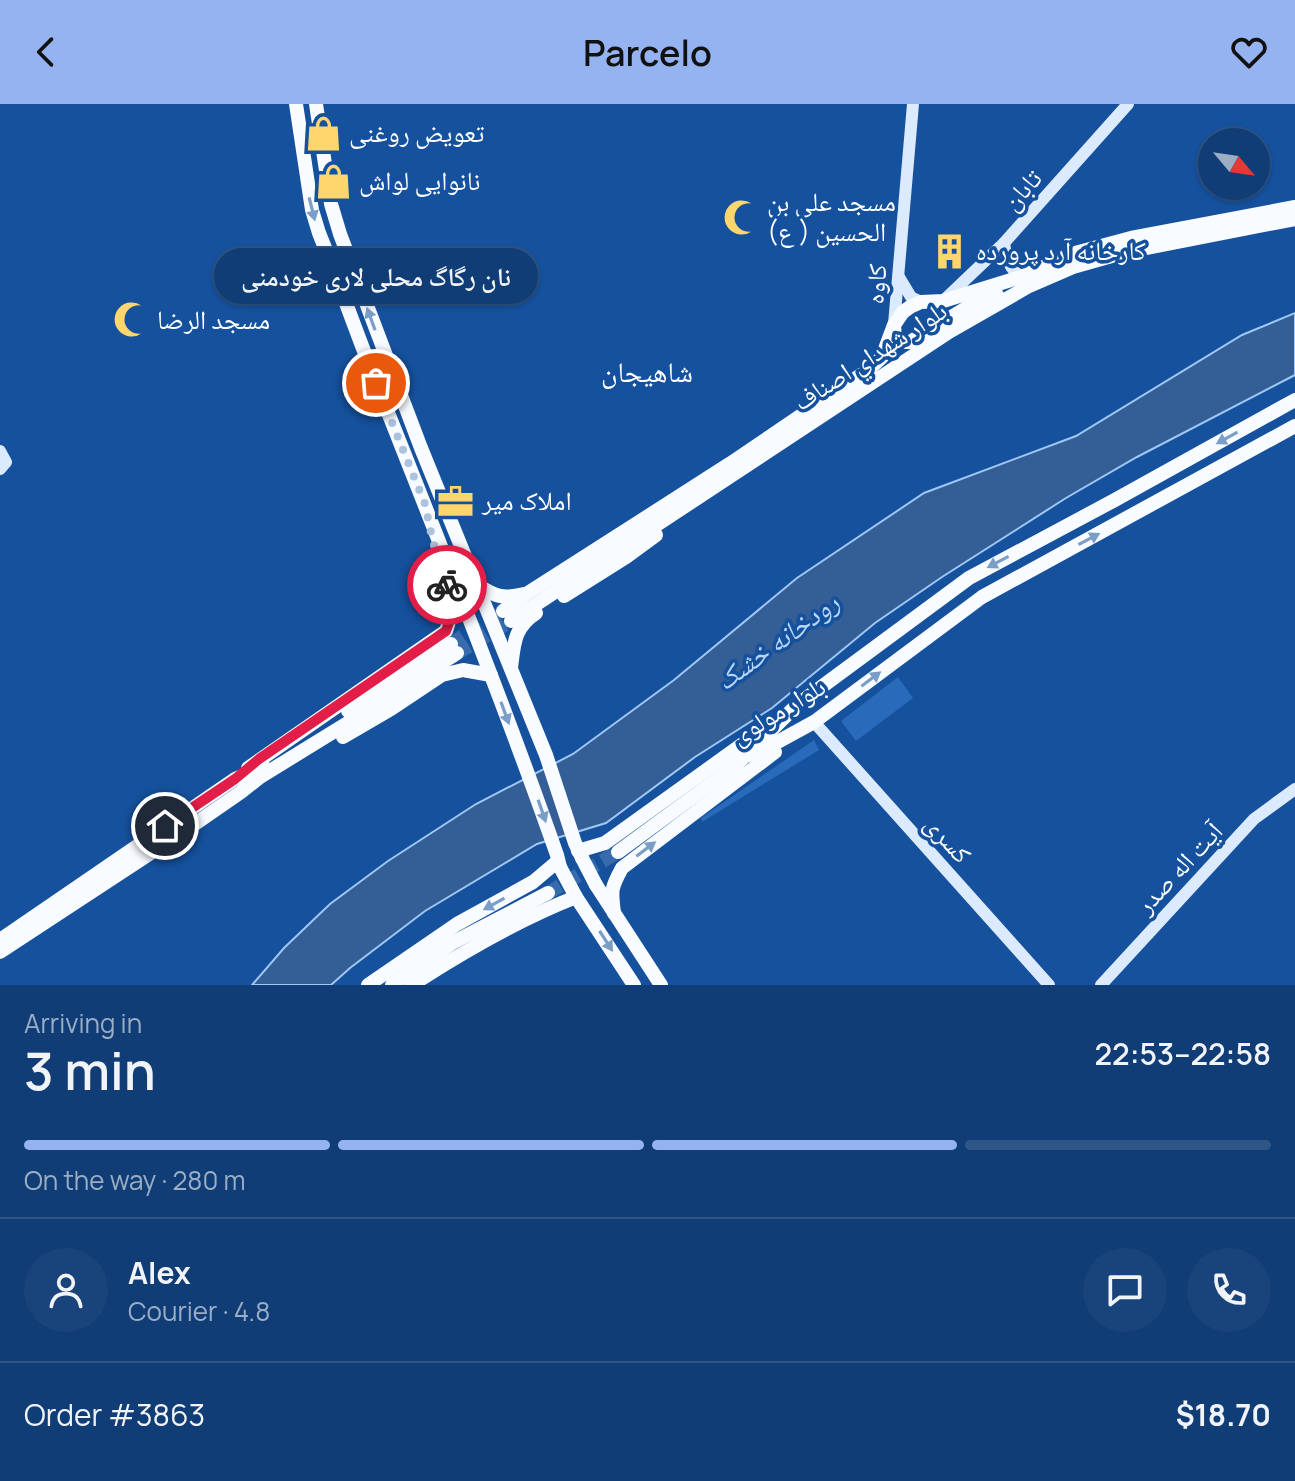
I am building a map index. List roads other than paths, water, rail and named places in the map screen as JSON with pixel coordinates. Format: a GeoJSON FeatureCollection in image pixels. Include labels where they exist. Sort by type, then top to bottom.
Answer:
{"type":"FeatureCollection","features":[{"type":"Feature","properties":{"kind":"main road"},"geometry":{"type":"LineString","coordinates":[[296,104],[312,210],[526,767],[558,861],[576,897],[634,985]]}},
{"type":"Feature","properties":{"kind":"main road"},"geometry":{"type":"LineString","coordinates":[[316,104],[331,204],[379,342],[546,755],[578,851],[596,885],[661,985]]}},
{"type":"Feature","properties":{"kind":"main road","name":"بلوار شهداي اصناف"},"geometry":{"type":"LineString","coordinates":[[894,325],[882,357],[868,370],[731,463],[528,593],[507,616],[721,482],[1025,282],[1075,253],[1131,238],[1295,207]]}},
{"type":"Feature","properties":{"kind":"main road","name":"بلوار شهداي اصناف"},"geometry":{"type":"LineString","coordinates":[[921,302],[943,301],[1025,282],[1126,252],[1295,219]]}},
{"type":"Feature","properties":{"kind":"main road"},"geometry":{"type":"LineString","coordinates":[[921,302],[903,312],[894,325],[895,337],[901,342],[910,342],[968,307],[1025,282]]}},
{"type":"Feature","properties":{"kind":"main road","name":"بلوار مولوی"},"geometry":{"type":"LineString","coordinates":[[735,766],[797,705],[969,578],[1295,400]]}},
{"type":"Feature","properties":{"kind":"main road"},"geometry":{"type":"LineString","coordinates":[[1254,423],[1263,444]]}},
{"type":"Feature","properties":{"kind":"main road","name":"بلوار مولوی"},"geometry":{"type":"LineString","coordinates":[[735,766],[814,722],[982,597],[1295,426]]}},
{"type":"Feature","properties":{"kind":"main road"},"geometry":{"type":"LineString","coordinates":[[408,462],[418,461],[424,454]]}},
{"type":"Feature","properties":{"kind":"main road"},"geometry":{"type":"LineString","coordinates":[[511,668],[516,634],[525,620],[626,557],[721,482]]}},
{"type":"Feature","properties":{"kind":"main road"},"geometry":{"type":"LineString","coordinates":[[0,952],[238,786],[259,759],[446,631],[452,614],[449,594],[425,504]]}},
{"type":"Feature","properties":{"kind":"main road"},"geometry":{"type":"LineString","coordinates":[[479,586],[508,598],[528,593]]}},
{"type":"Feature","properties":{"kind":"main road"},"geometry":{"type":"LineString","coordinates":[[0,940],[238,786],[260,777],[351,721],[454,648]]}},
{"type":"Feature","properties":{"kind":"main road"},"geometry":{"type":"LineString","coordinates":[[238,786],[269,781],[442,675],[463,670],[491,675]]}},
{"type":"Feature","properties":{"kind":"main road"},"geometry":{"type":"LineString","coordinates":[[578,851],[605,843],[797,705]]}},
{"type":"Feature","properties":{"kind":"main road"},"geometry":{"type":"LineString","coordinates":[[614,913],[611,892],[622,868],[814,722]]}},
{"type":"Feature","properties":{"kind":"main road"},"geometry":{"type":"LineString","coordinates":[[618,852],[735,766]]}},
{"type":"Feature","properties":{"kind":"main road"},"geometry":{"type":"LineString","coordinates":[[368,985],[457,924],[533,882],[558,861]]}},
{"type":"Feature","properties":{"kind":"main road"},"geometry":{"type":"LineString","coordinates":[[383,985],[411,978],[454,942],[548,893]]}},
{"type":"Feature","properties":{"kind":"main road"},"geometry":{"type":"LineString","coordinates":[[392,985],[460,954],[536,913],[576,897]]}},
{"type":"Feature","properties":{"kind":"street","name":"کاوه"},"geometry":{"type":"LineString","coordinates":[[894,325],[913,104]]}},
{"type":"Feature","properties":{"kind":"street","name":"تابان"},"geometry":{"type":"LineString","coordinates":[[943,301],[1004,243],[1128,104]]}},
{"type":"Feature","properties":{"kind":"street"},"geometry":{"type":"LineString","coordinates":[[1004,243],[1008,264],[1025,282]]}},
{"type":"Feature","properties":{"kind":"street"},"geometry":{"type":"LineString","coordinates":[[899,277],[911,297],[921,302]]}},
{"type":"Feature","properties":{"kind":"street","name":"کسری"},"geometry":{"type":"LineString","coordinates":[[814,722],[1049,985]]}},
{"type":"Feature","properties":{"kind":"street","name":"آیت اله صدر"},"geometry":{"type":"LineString","coordinates":[[1101,985],[1254,819],[1295,789]]}},
{"type":"Feature","properties":{"kind":"water","name":"رودخانه خشک"},"geometry":{"type":"Polygon","coordinates":[[[1295,313],[1295,375],[1137,457],[942,577],[875,623],[772,708],[695,757],[606,823],[537,844],[425,911],[331,985],[252,985],[284,948],[330,904],[388,861],[476,804],[573,754],[674,680],[797,578],[924,493],[1076,436],[1242,335],[1295,313]]]}},
{"type":"Feature","properties":{"kind":"tunnel"},"geometry":{"type":"LineString","coordinates":[[451,644],[503,611]]}},
{"type":"Feature","properties":{"kind":"tunnel"},"geometry":{"type":"LineString","coordinates":[[457,653],[511,621]]}},
{"type":"Feature","properties":{"kind":"tunnel"},"geometry":{"type":"LineString","coordinates":[[548,893],[618,852]]}},
{"type":"Feature","properties":{"kind":"place","name":"تعویض روغنی"},"geometry":{"type":"Point","coordinates":[323,133]}},
{"type":"Feature","properties":{"kind":"place","name":"نانوایی لواش"},"geometry":{"type":"Point","coordinates":[333,181]}},
{"type":"Feature","properties":{"kind":"place","name":"مسجد علی بن الحسین ( ع)"},"geometry":{"type":"Point","coordinates":[741,217]}},
{"type":"Feature","properties":{"kind":"place","name":"کارخانه آرد پرورده"},"geometry":{"type":"Point","coordinates":[950,251]}},
{"type":"Feature","properties":{"kind":"place","name":"مسجد الرضا"},"geometry":{"type":"Point","coordinates":[131,320]}},
{"type":"Feature","properties":{"kind":"place","name":"نان رگاگ محلی لاری خودمنی"},"geometry":{"type":"Point","coordinates":[376,383]}},
{"type":"Feature","properties":{"kind":"place","name":"املاک میر"},"geometry":{"type":"Point","coordinates":[456,501]}},
{"type":"Feature","properties":{"kind":"district","name":"شاهیجان"},"geometry":{"type":"Point","coordinates":[647,372]}}]}
